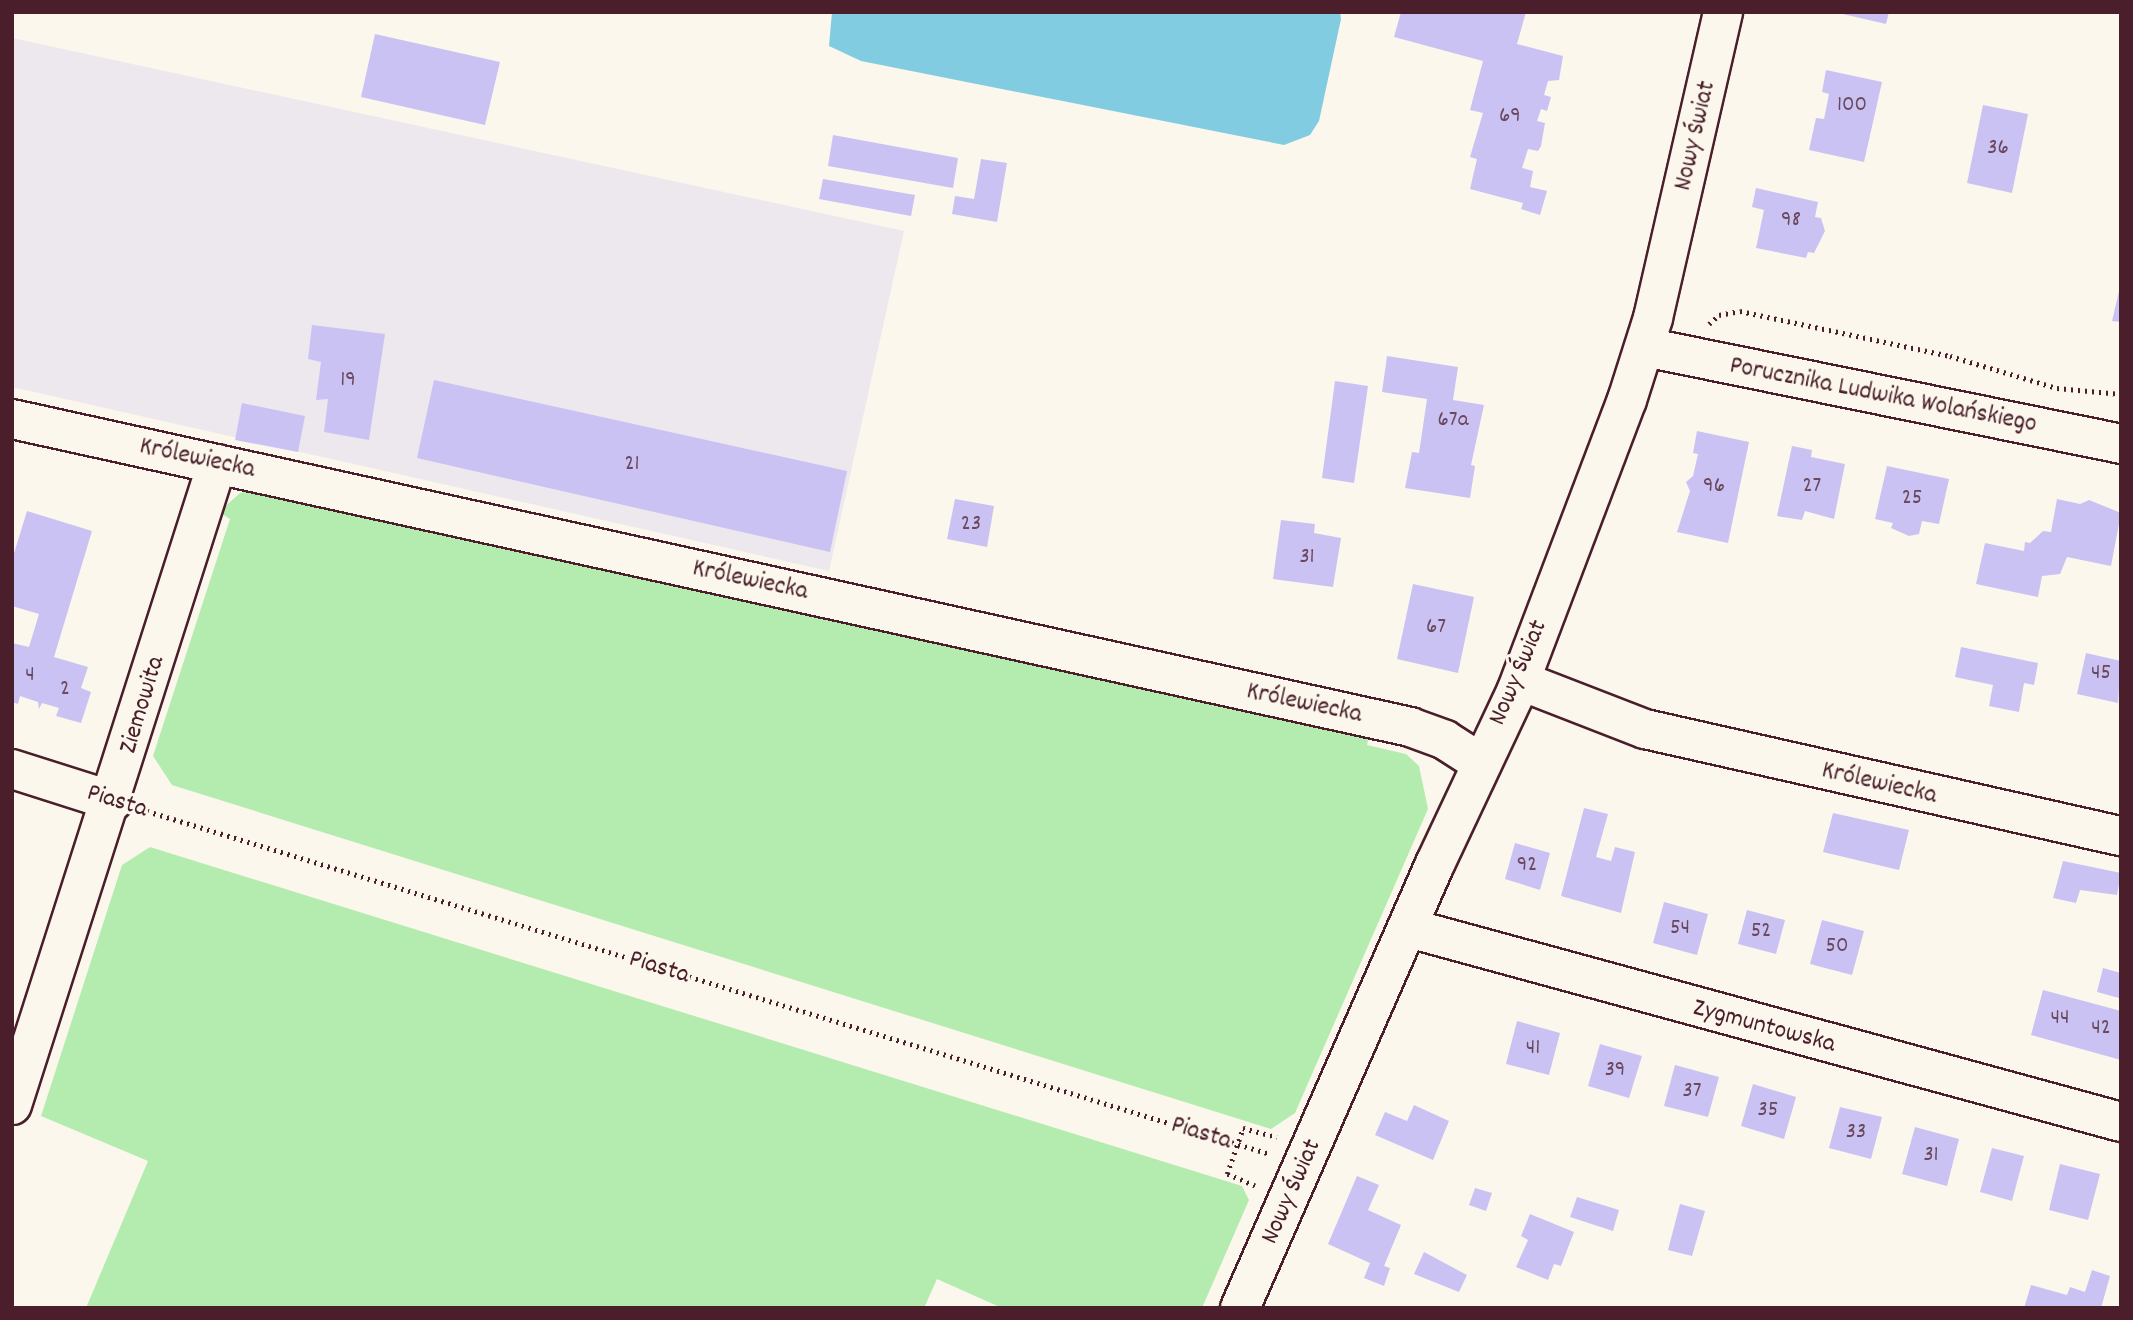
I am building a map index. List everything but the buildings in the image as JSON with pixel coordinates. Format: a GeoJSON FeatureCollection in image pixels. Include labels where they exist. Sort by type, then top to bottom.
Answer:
{"type":"FeatureCollection","features":[{"type":"Feature","properties":{"kind":"street","name":"Nowy Świat"},"geometry":{"type":"LineString","coordinates":[[1240,1308],[1306,1165],[1481,763],[1521,681],[1645,347],[1723,12]]}},
{"type":"Feature","properties":{"kind":"street","name":"Porucznika Ludwika Wolańskiego"},"geometry":{"type":"LineString","coordinates":[[1645,347],[2121,444]]}},
{"type":"Feature","properties":{"kind":"street","name":"Królewiecka"},"geometry":{"type":"LineString","coordinates":[[12,419],[1410,727],[1445,740],[1481,763]]}},
{"type":"Feature","properties":{"kind":"street","name":"Ziemowita"},"geometry":{"type":"LineString","coordinates":[[17,1083],[113,801],[217,464]]}},
{"type":"Feature","properties":{"kind":"street","name":"Królewiecka"},"geometry":{"type":"LineString","coordinates":[[1521,681],[1645,729],[2121,836]]}},
{"type":"Feature","properties":{"kind":"street","name":"Piasta"},"geometry":{"type":"LineString","coordinates":[[12,769],[113,801]]}},
{"type":"Feature","properties":{"kind":"street","name":"Zygmuntowska"},"geometry":{"type":"LineString","coordinates":[[1409,928],[2121,1122]]}},
{"type":"Feature","properties":{"kind":"path"},"geometry":{"type":"LineString","coordinates":[[1699,359],[1711,321],[1740,312],[1950,356],[2057,388],[2121,394]]}},
{"type":"Feature","properties":{"kind":"path","name":"Piasta"},"geometry":{"type":"LineString","coordinates":[[113,801],[1306,1165]]}},
{"type":"Feature","properties":{"kind":"path"},"geometry":{"type":"LineString","coordinates":[[1258,1197],[1259,1189],[1227,1174],[1243,1128],[1281,1137],[1289,1131]]}},
{"type":"Feature","properties":{"kind":"shaded area"},"geometry":{"type":"Polygon","coordinates":[[[12,38],[904,231],[829,571],[12,387],[12,38]]]}},
{"type":"Feature","properties":{"kind":"green space"},"geometry":{"type":"Polygon","coordinates":[[[257,489],[1369,736],[1367,745],[1406,754],[1419,766],[1428,809],[1295,1113],[1271,1129],[172,785],[153,756],[230,519],[219,512],[240,493],[257,489]]]}},
{"type":"Feature","properties":{"kind":"green space"},"geometry":{"type":"Polygon","coordinates":[[[150,847],[1242,1186],[1249,1200],[1202,1308],[1002,1308],[937,1279],[924,1308],[86,1308],[148,1161],[41,1116],[122,865],[150,847]]]}},
{"type":"Feature","properties":{"kind":"water"},"geometry":{"type":"Polygon","coordinates":[[[832,12],[1340,12],[1341,19],[1319,121],[1310,135],[1284,145],[861,61],[829,46],[832,12]]]}}]}
